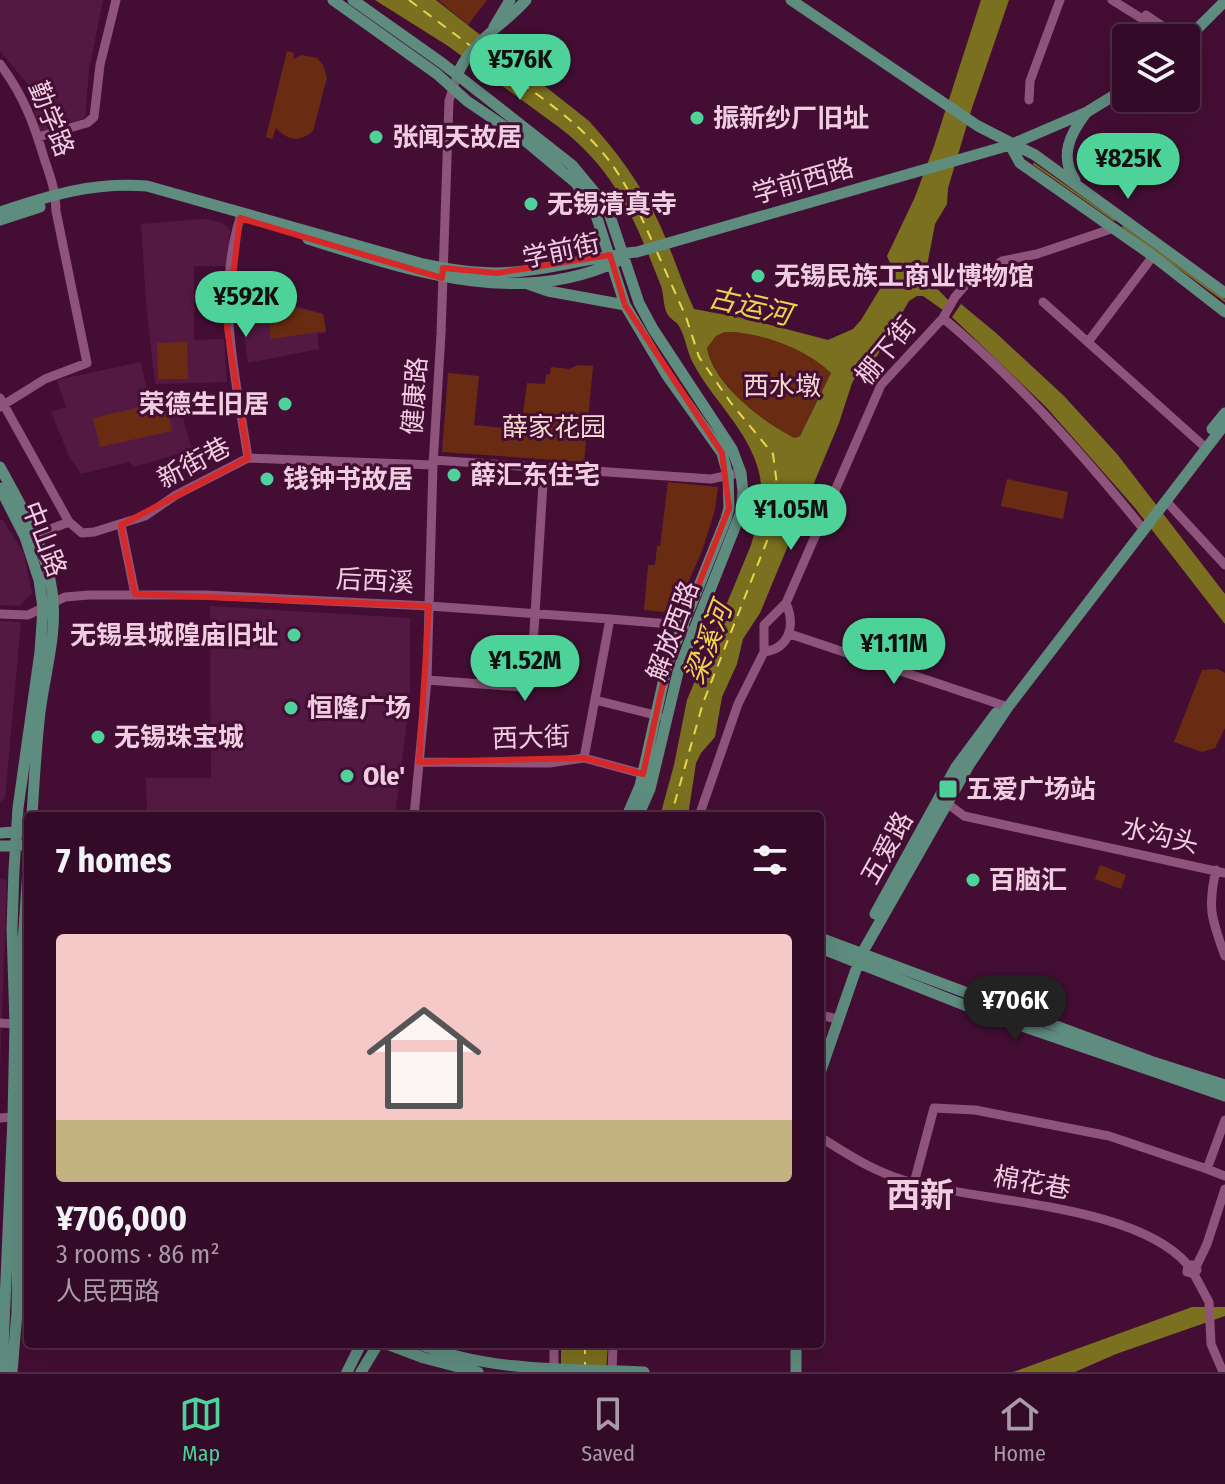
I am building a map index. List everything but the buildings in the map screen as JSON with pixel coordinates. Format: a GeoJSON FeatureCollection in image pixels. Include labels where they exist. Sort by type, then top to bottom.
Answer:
{"type":"FeatureCollection","features":[{"type":"Feature","properties":{"kind":"main road","name":"解放西路"},"geometry":{"type":"LineString","coordinates":[[333,0],[437,74],[576,183],[596,215],[625,305],[666,374],[722,453],[728,475],[729,508],[688,630],[679,668],[629,812]]}},
{"type":"Feature","properties":{"kind":"main road","name":"解放西路"},"geometry":{"type":"LineString","coordinates":[[353,0],[572,165],[584,177],[610,216],[646,316],[676,367],[732,449],[741,473],[743,492],[738,522],[688,630]]}},
{"type":"Feature","properties":{"kind":"main road"},"geometry":{"type":"LineString","coordinates":[[457,76],[462,64],[492,30],[510,0]]}},
{"type":"Feature","properties":{"kind":"main road"},"geometry":{"type":"LineString","coordinates":[[492,30],[514,14],[526,0]]}},
{"type":"Feature","properties":{"kind":"main road"},"geometry":{"type":"LineString","coordinates":[[792,0],[978,126],[1010,145],[1035,155],[1080,187],[1153,256],[1225,312]]}},
{"type":"Feature","properties":{"kind":"main road"},"geometry":{"type":"LineString","coordinates":[[1200,26],[1225,1]]}},
{"type":"Feature","properties":{"kind":"main road"},"geometry":{"type":"LineString","coordinates":[[1010,145],[1087,112],[1112,97]]}},
{"type":"Feature","properties":{"kind":"main road"},"geometry":{"type":"LineString","coordinates":[[1080,187],[1065,160],[1079,122],[1087,112]]}},
{"type":"Feature","properties":{"kind":"main road"},"geometry":{"type":"LineString","coordinates":[[1010,145],[1020,163],[1225,293]]}},
{"type":"Feature","properties":{"kind":"main road","name":"学前西路"},"geometry":{"type":"LineString","coordinates":[[637,252],[1010,145]]}},
{"type":"Feature","properties":{"kind":"main road","name":"学前街"},"geometry":{"type":"LineString","coordinates":[[0,212],[100,185],[147,186],[483,283],[523,283],[565,278],[601,270],[611,260]]}},
{"type":"Feature","properties":{"kind":"main road","name":"学前街"},"geometry":{"type":"LineString","coordinates":[[0,220],[56,198],[102,191],[144,192],[378,261],[442,273],[511,272],[611,260],[637,252]]}},
{"type":"Feature","properties":{"kind":"main road"},"geometry":{"type":"LineString","coordinates":[[523,283],[548,291],[625,305]]}},
{"type":"Feature","properties":{"kind":"main road"},"geometry":{"type":"LineString","coordinates":[[1162,503],[1225,413]]}},
{"type":"Feature","properties":{"kind":"main road"},"geometry":{"type":"LineString","coordinates":[[1203,445],[1225,424]]}},
{"type":"Feature","properties":{"kind":"main road","name":"中山路"},"geometry":{"type":"LineString","coordinates":[[0,467],[35,535],[52,587],[24,812]]}},
{"type":"Feature","properties":{"kind":"main road","name":"中山路"},"geometry":{"type":"LineString","coordinates":[[0,488],[25,537],[48,605],[51,644],[41,710],[32,812]]}},
{"type":"Feature","properties":{"kind":"main road","name":"五爱路"},"geometry":{"type":"LineString","coordinates":[[824,1044],[856,958],[956,767],[1162,503]]}},
{"type":"Feature","properties":{"kind":"main road","name":"五爱路"},"geometry":{"type":"LineString","coordinates":[[856,958],[1005,706]]}},
{"type":"Feature","properties":{"kind":"main road","name":"解放西路"},"geometry":{"type":"LineString","coordinates":[[640,812],[650,789],[662,717]]}},
{"type":"Feature","properties":{"kind":"main road"},"geometry":{"type":"LineString","coordinates":[[0,833],[22,831]]}},
{"type":"Feature","properties":{"kind":"main road","name":"中山路"},"geometry":{"type":"LineString","coordinates":[[19,1185],[6,1166],[23,1025],[12,929],[22,831]]}},
{"type":"Feature","properties":{"kind":"main road"},"geometry":{"type":"LineString","coordinates":[[0,846],[22,846]]}},
{"type":"Feature","properties":{"kind":"main road","name":"中山路"},"geometry":{"type":"LineString","coordinates":[[24,928],[24,1046]]}},
{"type":"Feature","properties":{"kind":"main road"},"geometry":{"type":"LineString","coordinates":[[824,940],[856,958]]}},
{"type":"Feature","properties":{"kind":"main road"},"geometry":{"type":"LineString","coordinates":[[824,949],[1224,1086]]}},
{"type":"Feature","properties":{"kind":"main road"},"geometry":{"type":"LineString","coordinates":[[824,1060],[856,958]]}},
{"type":"Feature","properties":{"kind":"main road","name":"中山路"},"geometry":{"type":"LineString","coordinates":[[12,1372],[13,1283],[24,1116]]}},
{"type":"Feature","properties":{"kind":"main road","name":"中山路"},"geometry":{"type":"LineString","coordinates":[[13,1283],[4,1220],[19,1185]]}},
{"type":"Feature","properties":{"kind":"main road","name":"中山路"},"geometry":{"type":"LineString","coordinates":[[2,1372],[13,1297]]}},
{"type":"Feature","properties":{"kind":"main road"},"geometry":{"type":"LineString","coordinates":[[347,1372],[359,1348]]}},
{"type":"Feature","properties":{"kind":"main road"},"geometry":{"type":"LineString","coordinates":[[361,1372],[376,1348]]}},
{"type":"Feature","properties":{"kind":"main road"},"geometry":{"type":"LineString","coordinates":[[397,1348],[445,1368],[478,1372]]}},
{"type":"Feature","properties":{"kind":"main road"},"geometry":{"type":"LineString","coordinates":[[430,1348],[491,1365],[644,1372]]}},
{"type":"Feature","properties":{"kind":"main road"},"geometry":{"type":"LineString","coordinates":[[796,1348],[796,1372]]}},
{"type":"Feature","properties":{"kind":"main road"},"geometry":{"type":"LineString","coordinates":[[803,1348],[803,1372]]}},
{"type":"Feature","properties":{"kind":"street"},"geometry":{"type":"LineString","coordinates":[[38,137],[87,123],[94,117],[100,65],[116,0]]}},
{"type":"Feature","properties":{"kind":"street"},"geometry":{"type":"LineString","coordinates":[[1029,100],[1030,81],[1060,0]]}},
{"type":"Feature","properties":{"kind":"street"},"geometry":{"type":"LineString","coordinates":[[1112,0],[1152,24]]}},
{"type":"Feature","properties":{"kind":"street"},"geometry":{"type":"LineString","coordinates":[[1121,0],[1156,24]]}},
{"type":"Feature","properties":{"kind":"street","name":"勤学路"},"geometry":{"type":"LineString","coordinates":[[0,64],[5,79],[31,113],[56,198],[87,363],[45,379],[1,404]]}},
{"type":"Feature","properties":{"kind":"street","name":"健康路"},"geometry":{"type":"LineString","coordinates":[[414,812],[427,680],[449,101],[457,76]]}},
{"type":"Feature","properties":{"kind":"street"},"geometry":{"type":"LineString","coordinates":[[240,218],[234,244],[227,328],[248,458]]}},
{"type":"Feature","properties":{"kind":"street","name":"棚下街"},"geometry":{"type":"LineString","coordinates":[[700,812],[738,704],[764,652],[764,625],[786,603],[877,392],[898,364],[943,318],[969,281],[1002,261],[1037,254],[1118,223]]}},
{"type":"Feature","properties":{"kind":"street"},"geometry":{"type":"LineString","coordinates":[[1088,342],[1153,256]]}},
{"type":"Feature","properties":{"kind":"street"},"geometry":{"type":"LineString","coordinates":[[1043,302],[1203,445]]}},
{"type":"Feature","properties":{"kind":"street"},"geometry":{"type":"LineString","coordinates":[[943,318],[978,347],[1061,431],[1142,527]]}},
{"type":"Feature","properties":{"kind":"street"},"geometry":{"type":"LineString","coordinates":[[1,404],[69,522],[35,535]]}},
{"type":"Feature","properties":{"kind":"street","name":"新街巷"},"geometry":{"type":"LineString","coordinates":[[69,522],[82,533],[121,525],[145,516],[176,495],[248,458],[544,467],[711,479],[741,473]]}},
{"type":"Feature","properties":{"kind":"street"},"geometry":{"type":"LineString","coordinates":[[427,680],[522,687],[524,681],[531,679],[544,467]]}},
{"type":"Feature","properties":{"kind":"street"},"geometry":{"type":"LineString","coordinates":[[1162,503],[1225,565]]}},
{"type":"Feature","properties":{"kind":"street"},"geometry":{"type":"LineString","coordinates":[[121,525],[135,594]]}},
{"type":"Feature","properties":{"kind":"street","name":"后西溪"},"geometry":{"type":"LineString","coordinates":[[0,614],[28,615],[65,597],[135,594],[267,597],[610,619],[670,624],[688,630]]}},
{"type":"Feature","properties":{"kind":"street"},"geometry":{"type":"LineString","coordinates":[[764,652],[780,646],[790,634],[791,616],[786,603]]}},
{"type":"Feature","properties":{"kind":"street"},"geometry":{"type":"LineString","coordinates":[[584,758],[610,619]]}},
{"type":"Feature","properties":{"kind":"street"},"geometry":{"type":"LineString","coordinates":[[790,634],[1005,706]]}},
{"type":"Feature","properties":{"kind":"street"},"geometry":{"type":"LineString","coordinates":[[595,700],[662,717]]}},
{"type":"Feature","properties":{"kind":"street","name":"西大街"},"geometry":{"type":"LineString","coordinates":[[419,762],[549,763],[584,758],[643,774]]}},
{"type":"Feature","properties":{"kind":"street","name":"水沟头"},"geometry":{"type":"LineString","coordinates":[[948,804],[964,816],[1220,872]]}},
{"type":"Feature","properties":{"kind":"street"},"geometry":{"type":"LineString","coordinates":[[1220,872],[1209,900],[1225,956]]}},
{"type":"Feature","properties":{"kind":"street"},"geometry":{"type":"LineString","coordinates":[[824,1016],[833,1018]]}},
{"type":"Feature","properties":{"kind":"street"},"geometry":{"type":"LineString","coordinates":[[0,1023],[23,1025]]}},
{"type":"Feature","properties":{"kind":"street"},"geometry":{"type":"LineString","coordinates":[[914,1183],[934,1108],[975,1110],[1109,1136],[1225,1176]]}},
{"type":"Feature","properties":{"kind":"street"},"geometry":{"type":"LineString","coordinates":[[0,1118],[13,1117]]}},
{"type":"Feature","properties":{"kind":"street"},"geometry":{"type":"LineString","coordinates":[[1207,1169],[1225,1120]]}},
{"type":"Feature","properties":{"kind":"street","name":"棉花巷"},"geometry":{"type":"LineString","coordinates":[[824,1140],[872,1170],[914,1183],[1114,1221],[1151,1235],[1193,1268],[1209,1302],[1211,1344],[1223,1372]]}},
{"type":"Feature","properties":{"kind":"street"},"geometry":{"type":"LineString","coordinates":[[1193,1268],[1207,1244],[1225,1189]]}},
{"type":"Feature","properties":{"kind":"street"},"geometry":{"type":"LineString","coordinates":[[554,1348],[554,1372]]}},
{"type":"Feature","properties":{"kind":"street"},"geometry":{"type":"LineString","coordinates":[[612,1372],[613,1348]]}},
{"type":"Feature","properties":{"kind":"highlighted area"},"geometry":{"type":"Polygon","coordinates":[[[240,218],[442,278],[443,268],[497,273],[610,255],[625,305],[722,453],[729,508],[667,665],[643,774],[584,758],[419,762],[429,606],[135,594],[121,525],[248,458],[227,328],[240,218]]]}},
{"type":"Feature","properties":{"kind":"shaded area"},"geometry":{"type":"Polygon","coordinates":[[[0,0],[103,0],[89,70],[85,118],[39,132],[29,86],[0,51],[0,0]]]}},
{"type":"Feature","properties":{"kind":"shaded area"},"geometry":{"type":"Polygon","coordinates":[[[375,0],[436,0],[589,121],[619,157],[652,209],[694,309],[748,319],[828,340],[853,329],[889,274],[887,256],[915,197],[934,146],[981,0],[1009,0],[972,108],[948,188],[947,204],[935,224],[925,276],[949,301],[943,310],[923,296],[909,301],[877,356],[862,366],[852,383],[839,423],[760,613],[743,639],[737,664],[722,697],[715,737],[696,763],[689,812],[661,812],[687,700],[754,536],[761,482],[747,442],[701,377],[679,326],[666,312],[661,286],[622,199],[596,162],[560,128],[448,46],[375,0]],[[725,332],[716,336],[707,348],[711,362],[729,388],[755,412],[795,438],[800,436],[831,373],[796,349],[752,335],[725,332]]]}},
{"type":"Feature","properties":{"kind":"shaded area"},"geometry":{"type":"Polygon","coordinates":[[[204,219],[220,222],[230,232],[226,266],[194,266],[194,340],[224,339],[227,382],[155,384],[141,224],[204,219]]]}},
{"type":"Feature","properties":{"kind":"shaded area"},"geometry":{"type":"Polygon","coordinates":[[[245,291],[323,314],[326,333],[317,334],[319,349],[248,363],[244,336],[245,291]]]}},
{"type":"Feature","properties":{"kind":"shaded area"},"geometry":{"type":"Polygon","coordinates":[[[961,304],[1064,396],[1117,454],[1225,594],[1225,624],[1135,508],[1046,407],[952,317],[961,304]]]}},
{"type":"Feature","properties":{"kind":"shaded area"},"geometry":{"type":"Polygon","coordinates":[[[141,362],[149,400],[177,397],[192,450],[134,467],[129,462],[81,474],[70,458],[51,412],[66,407],[57,380],[141,362]]]}},
{"type":"Feature","properties":{"kind":"shaded area"},"geometry":{"type":"Polygon","coordinates":[[[0,520],[3,520],[24,554],[32,593],[19,606],[0,605],[0,520]]]}},
{"type":"Feature","properties":{"kind":"shaded area"},"geometry":{"type":"Polygon","coordinates":[[[210,606],[410,618],[410,696],[396,812],[147,812],[146,778],[211,778],[210,606]]]}},
{"type":"Feature","properties":{"kind":"shaded area"},"geometry":{"type":"Polygon","coordinates":[[[0,621],[21,622],[5,798],[0,802],[0,621]]]}},
{"type":"Feature","properties":{"kind":"shaded area"},"geometry":{"type":"Polygon","coordinates":[[[0,879],[7,880],[0,1070],[0,879]]]}},
{"type":"Feature","properties":{"kind":"shaded area"},"geometry":{"type":"Polygon","coordinates":[[[1192,1307],[1225,1307],[1225,1316],[1116,1354],[1075,1372],[1013,1372],[1192,1307]]]}},
{"type":"Feature","properties":{"kind":"shaded area"},"geometry":{"type":"Polygon","coordinates":[[[561,1348],[608,1348],[606,1372],[561,1372],[561,1348]]]}},
{"type":"Feature","properties":{"kind":"green space"},"geometry":{"type":"Polygon","coordinates":[[[438,0],[487,0],[468,25],[438,0]]]}},
{"type":"Feature","properties":{"kind":"green space"},"geometry":{"type":"Polygon","coordinates":[[[287,51],[294,53],[293,59],[302,55],[317,58],[327,78],[313,131],[293,138],[276,128],[272,139],[266,137],[287,51]]]}},
{"type":"Feature","properties":{"kind":"green space"},"geometry":{"type":"Polygon","coordinates":[[[286,305],[323,314],[326,331],[271,339],[268,321],[282,319],[286,305]]]}},
{"type":"Feature","properties":{"kind":"green space","name":"西水墩"},"geometry":{"type":"Polygon","coordinates":[[[738,332],[781,343],[809,356],[831,373],[800,436],[795,438],[769,423],[742,401],[719,375],[707,348],[716,336],[738,332]]]}},
{"type":"Feature","properties":{"kind":"green space"},"geometry":{"type":"Polygon","coordinates":[[[187,342],[188,379],[158,379],[157,343],[187,342]]]}},
{"type":"Feature","properties":{"kind":"green space","name":"薛家花园"},"geometry":{"type":"Polygon","coordinates":[[[578,365],[593,366],[584,462],[442,452],[448,373],[479,376],[474,425],[521,430],[527,383],[545,384],[551,367],[569,369],[578,365]]]}},
{"type":"Feature","properties":{"kind":"green space"},"geometry":{"type":"Polygon","coordinates":[[[166,401],[172,431],[100,447],[93,418],[166,401]]]}},
{"type":"Feature","properties":{"kind":"green space"},"geometry":{"type":"Polygon","coordinates":[[[1007,479],[1068,492],[1063,519],[1001,506],[1007,479]]]}},
{"type":"Feature","properties":{"kind":"green space"},"geometry":{"type":"Polygon","coordinates":[[[668,482],[718,487],[715,510],[702,551],[680,601],[674,601],[673,613],[644,610],[648,565],[655,565],[657,546],[660,546],[668,482]]]}},
{"type":"Feature","properties":{"kind":"green space"},"geometry":{"type":"Polygon","coordinates":[[[1218,669],[1225,673],[1225,728],[1215,748],[1202,752],[1174,742],[1202,670],[1218,669]]]}},
{"type":"Feature","properties":{"kind":"green space"},"geometry":{"type":"Polygon","coordinates":[[[1100,865],[1126,875],[1121,889],[1095,879],[1100,865]]]}},
{"type":"Feature","properties":{"kind":"waterway"},"geometry":{"type":"LineString","coordinates":[[1034,164],[1114,220]]}},
{"type":"Feature","properties":{"kind":"waterway"},"geometry":{"type":"LineString","coordinates":[[1123,227],[1225,301]]}},
{"type":"Feature","properties":{"kind":"ferry route"},"geometry":{"type":"LineString","coordinates":[[409,0],[472,47]]}},
{"type":"Feature","properties":{"kind":"ferry route"},"geometry":{"type":"LineString","coordinates":[[477,51],[550,104],[599,149],[625,184],[653,243]]}},
{"type":"Feature","properties":{"kind":"ferry route"},"geometry":{"type":"LineString","coordinates":[[657,252],[686,317],[699,357],[731,403],[773,454],[780,508],[703,703],[672,812]]}},
{"type":"Feature","properties":{"kind":"ferry route"},"geometry":{"type":"LineString","coordinates":[[585,1348],[585,1367]]}},
{"type":"Feature","properties":{"kind":"place","name":"振新纱厂旧址"},"geometry":{"type":"Point","coordinates":[697,118]}},
{"type":"Feature","properties":{"kind":"place","name":"张闻天故居"},"geometry":{"type":"Point","coordinates":[376,137]}},
{"type":"Feature","properties":{"kind":"place","name":"无锡清真寺"},"geometry":{"type":"Point","coordinates":[531,204]}},
{"type":"Feature","properties":{"kind":"place","name":"无锡民族工商业博物馆"},"geometry":{"type":"Point","coordinates":[758,276]}},
{"type":"Feature","properties":{"kind":"place","name":"荣德生旧居"},"geometry":{"type":"Point","coordinates":[285,404]}},
{"type":"Feature","properties":{"kind":"place","name":"薛汇东住宅"},"geometry":{"type":"Point","coordinates":[454,475]}},
{"type":"Feature","properties":{"kind":"place","name":"钱钟书故居"},"geometry":{"type":"Point","coordinates":[267,479]}},
{"type":"Feature","properties":{"kind":"place","name":"无锡县城隍庙旧址"},"geometry":{"type":"Point","coordinates":[294,635]}},
{"type":"Feature","properties":{"kind":"place","name":"恒隆广场"},"geometry":{"type":"Point","coordinates":[291,708]}},
{"type":"Feature","properties":{"kind":"place","name":"无锡珠宝城"},"geometry":{"type":"Point","coordinates":[98,737]}},
{"type":"Feature","properties":{"kind":"place","name":"Ole'"},"geometry":{"type":"Point","coordinates":[347,776]}},
{"type":"Feature","properties":{"kind":"place","name":"五爱广场站"},"geometry":{"type":"Point","coordinates":[948,789]}},
{"type":"Feature","properties":{"kind":"place","name":"百脑汇"},"geometry":{"type":"Point","coordinates":[973,880]}},
{"type":"Feature","properties":{"kind":"district","name":"西新"},"geometry":{"type":"Point","coordinates":[920,1195]}},
{"type":"Feature","properties":{"kind":"water label","name":"古运河"},"geometry":{"type":"Point","coordinates":[750,306]}},
{"type":"Feature","properties":{"kind":"water label","name":"梁溪河"},"geometry":{"type":"Point","coordinates":[708,643]}}]}
